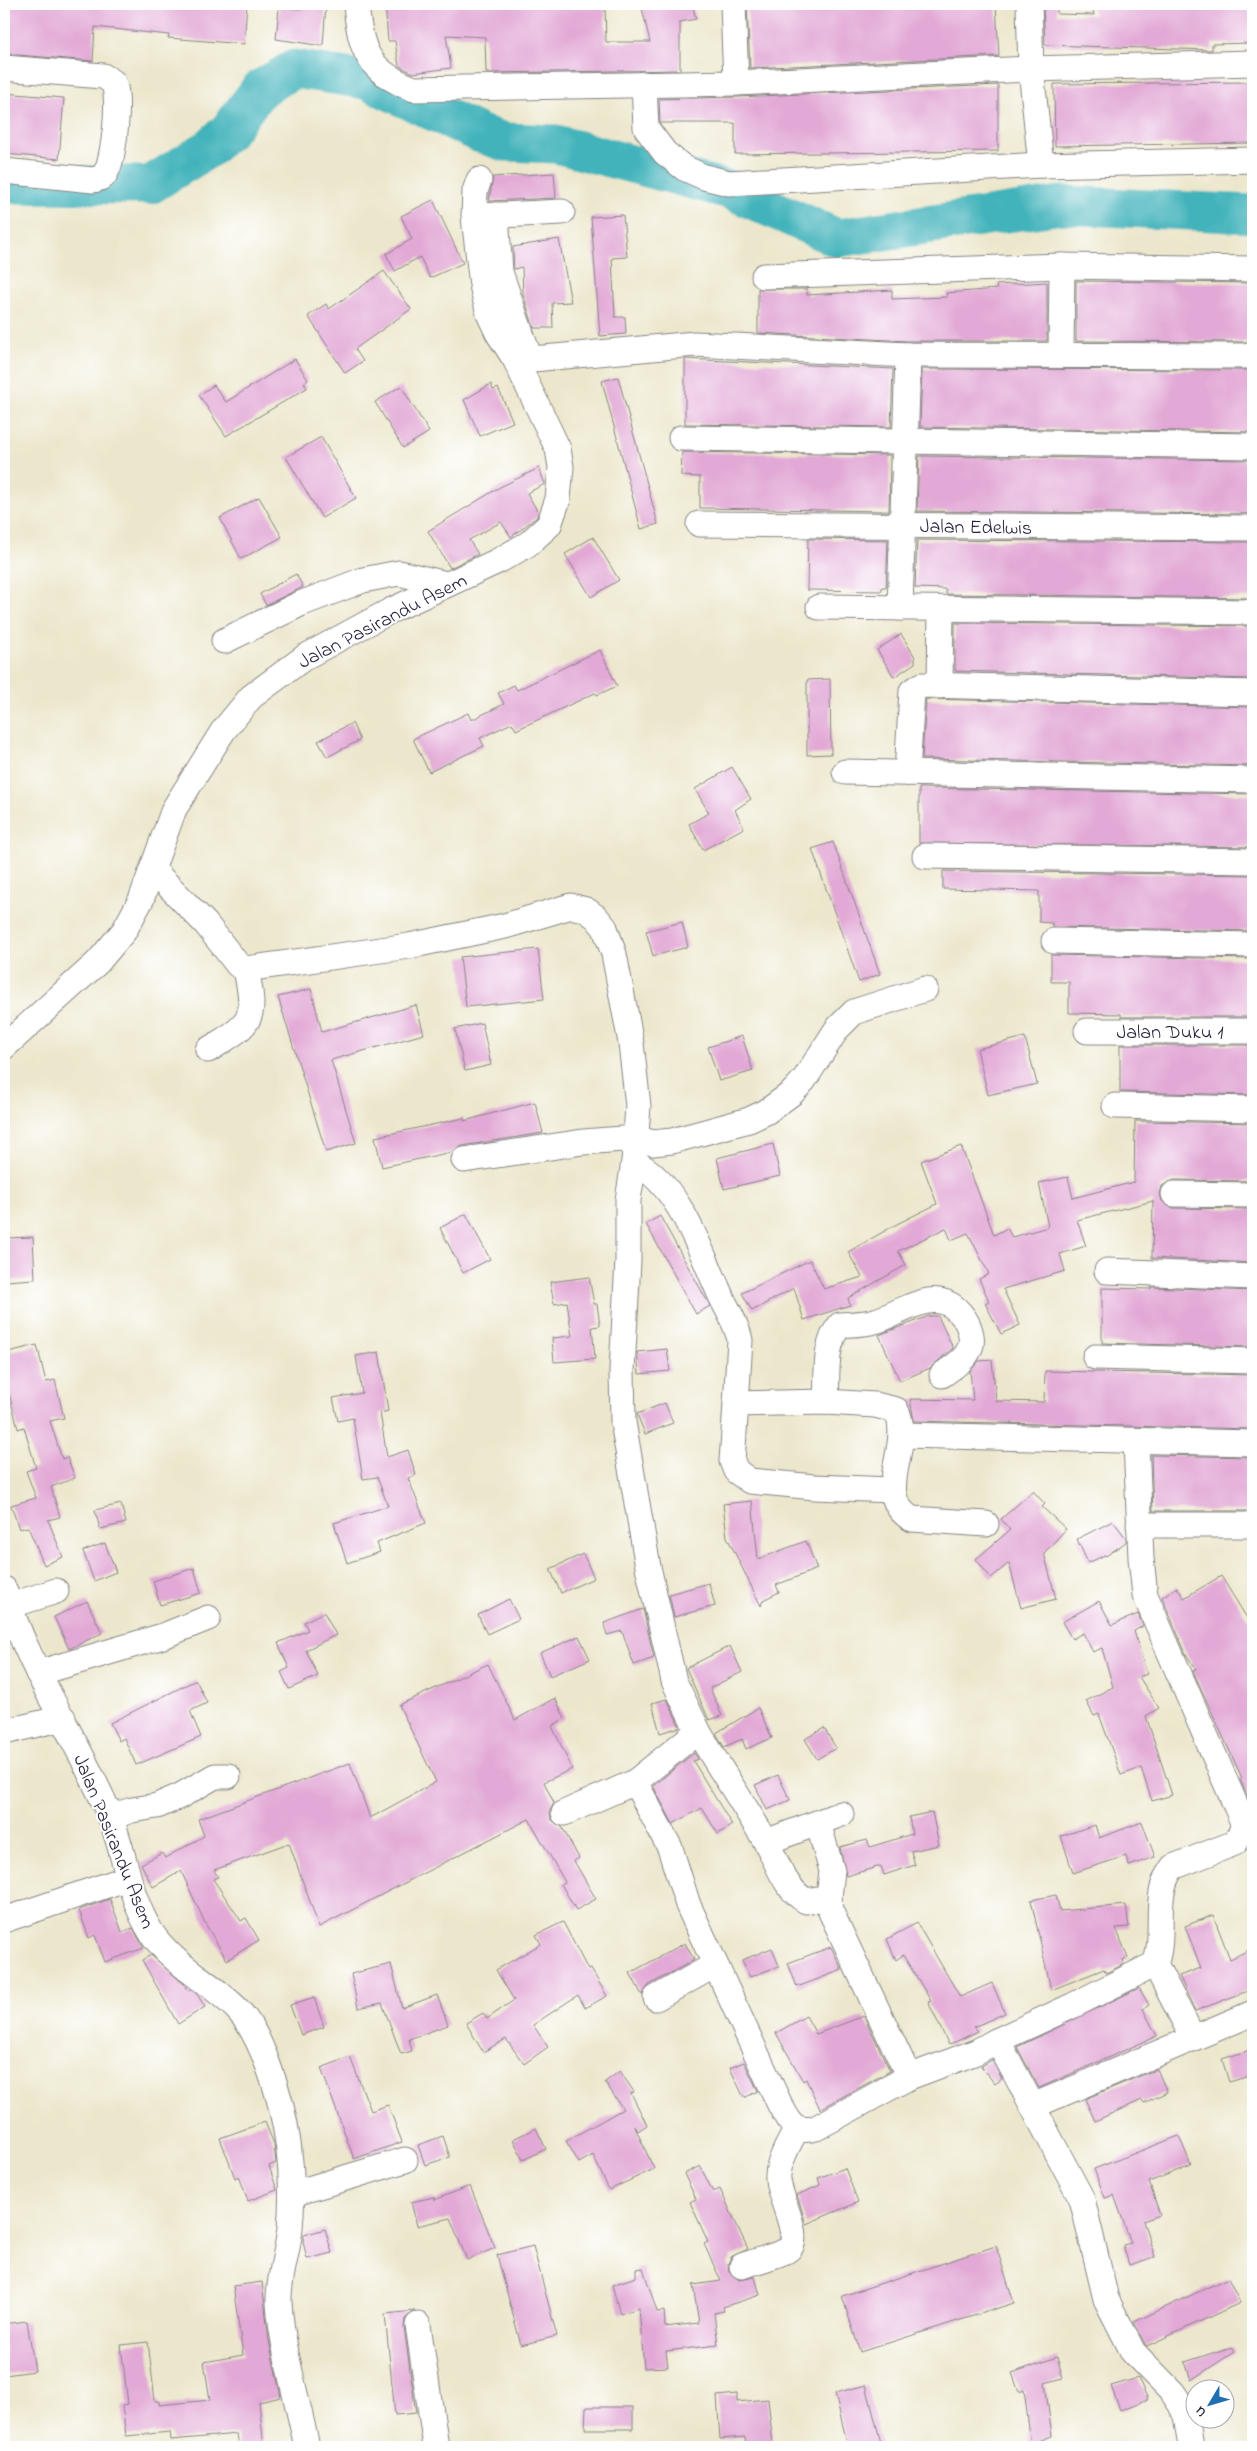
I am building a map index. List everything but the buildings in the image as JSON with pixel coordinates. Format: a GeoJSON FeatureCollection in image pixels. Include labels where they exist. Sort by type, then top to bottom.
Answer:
{"type":"FeatureCollection","features":[{"type":"Feature","properties":{"kind":"street"},"geometry":{"type":"LineString","coordinates":[[356,4],[362,43],[371,62],[396,82],[414,88],[736,83],[1031,69],[1253,63]]}},
{"type":"Feature","properties":{"kind":"street"},"geometry":{"type":"LineString","coordinates":[[733,4],[736,83]]}},
{"type":"Feature","properties":{"kind":"street"},"geometry":{"type":"LineString","coordinates":[[1029,4],[1031,69],[1041,165]]}},
{"type":"Feature","properties":{"kind":"street"},"geometry":{"type":"LineString","coordinates":[[4,68],[104,76],[115,85],[117,99],[110,160],[106,173],[102,177],[93,180],[4,171]]}},
{"type":"Feature","properties":{"kind":"street"},"geometry":{"type":"LineString","coordinates":[[644,84],[646,128],[665,154],[684,168],[729,183],[1041,165],[1253,160]]}},
{"type":"Feature","properties":{"kind":"street","name":"Jalan Pasirandu Asem"},"geometry":{"type":"LineString","coordinates":[[4,1047],[98,962],[124,932],[141,900],[174,809],[223,730],[251,697],[305,657],[355,629],[446,584],[498,561],[540,534],[554,513],[561,467],[558,449],[516,359],[498,334],[489,314],[482,285],[485,216],[475,191],[479,180]]}},
{"type":"Feature","properties":{"kind":"street"},"geometry":{"type":"LineString","coordinates":[[562,212],[485,216],[500,272],[526,351],[533,359],[695,344],[908,355],[1253,356]]}},
{"type":"Feature","properties":{"kind":"street"},"geometry":{"type":"LineString","coordinates":[[1061,354],[1062,266]]}},
{"type":"Feature","properties":{"kind":"street"},"geometry":{"type":"LineString","coordinates":[[764,276],[1062,266],[1253,269]]}},
{"type":"Feature","properties":{"kind":"street"},"geometry":{"type":"LineString","coordinates":[[900,608],[908,355]]}},
{"type":"Feature","properties":{"kind":"street"},"geometry":{"type":"LineString","coordinates":[[681,438],[1253,446]]}},
{"type":"Feature","properties":{"kind":"street","name":"Jalan Edelwis"},"geometry":{"type":"LineString","coordinates":[[699,524],[1253,528]]}},
{"type":"Feature","properties":{"kind":"street"},"geometry":{"type":"LineString","coordinates":[[224,641],[300,604],[363,580],[399,573],[446,584]]}},
{"type":"Feature","properties":{"kind":"street"},"geometry":{"type":"LineString","coordinates":[[819,607],[1253,612]]}},
{"type":"Feature","properties":{"kind":"street"},"geometry":{"type":"LineString","coordinates":[[940,686],[941,608]]}},
{"type":"Feature","properties":{"kind":"street"},"geometry":{"type":"LineString","coordinates":[[907,773],[912,691],[922,685],[1253,693]]}},
{"type":"Feature","properties":{"kind":"street"},"geometry":{"type":"LineString","coordinates":[[845,772],[1253,780]]}},
{"type":"Feature","properties":{"kind":"street"},"geometry":{"type":"LineString","coordinates":[[925,856],[1253,861]]}},
{"type":"Feature","properties":{"kind":"street"},"geometry":{"type":"LineString","coordinates":[[153,870],[206,924],[238,965],[246,970],[409,946],[505,926],[571,906],[586,910],[596,917],[605,928],[614,954],[636,1075],[638,1106],[635,1150],[628,1200],[628,1262],[622,1370],[624,1422],[648,1566],[674,1681],[698,1730],[766,1842],[788,1886],[796,1895],[806,1901],[829,1897]]}},
{"type":"Feature","properties":{"kind":"street"},"geometry":{"type":"LineString","coordinates":[[1054,941],[1253,945]]}},
{"type":"Feature","properties":{"kind":"street"},"geometry":{"type":"LineString","coordinates":[[208,1050],[244,1028],[251,1015],[252,998],[246,970]]}},
{"type":"Feature","properties":{"kind":"street"},"geometry":{"type":"LineString","coordinates":[[464,1160],[540,1147],[635,1150],[653,1142],[672,1140],[748,1120],[766,1112],[787,1097],[804,1080],[837,1030],[854,1012],[925,988]]}},
{"type":"Feature","properties":{"kind":"street","name":"Jalan Duku 1"},"geometry":{"type":"LineString","coordinates":[[1087,1031],[1253,1031]]}},
{"type":"Feature","properties":{"kind":"street"},"geometry":{"type":"LineString","coordinates":[[1115,1106],[1253,1109]]}},
{"type":"Feature","properties":{"kind":"street"},"geometry":{"type":"LineString","coordinates":[[635,1150],[646,1168],[663,1185],[696,1237],[717,1288],[738,1331],[740,1340],[732,1462],[736,1471],[750,1481],[815,1487],[893,1490]]}},
{"type":"Feature","properties":{"kind":"street"},"geometry":{"type":"LineString","coordinates":[[1174,1194],[1253,1195]]}},
{"type":"Feature","properties":{"kind":"street"},"geometry":{"type":"LineString","coordinates":[[1107,1271],[1253,1277]]}},
{"type":"Feature","properties":{"kind":"street"},"geometry":{"type":"LineString","coordinates":[[826,1402],[828,1351],[833,1333],[840,1325],[875,1321],[934,1299],[949,1302],[959,1312],[970,1329],[972,1339],[966,1356],[942,1376]]}},
{"type":"Feature","properties":{"kind":"street"},"geometry":{"type":"LineString","coordinates":[[1094,1357],[1253,1361]]}},
{"type":"Feature","properties":{"kind":"street"},"geometry":{"type":"LineString","coordinates":[[736,1404],[826,1402],[875,1405],[896,1410],[900,1418],[901,1435],[893,1490],[895,1504],[902,1513],[912,1519],[986,1524]]}},
{"type":"Feature","properties":{"kind":"street"},"geometry":{"type":"LineString","coordinates":[[901,1435],[1136,1442],[1253,1443]]}},
{"type":"Feature","properties":{"kind":"street"},"geometry":{"type":"LineString","coordinates":[[635,1782],[670,1848],[688,1905],[780,2105],[792,2124],[797,2128],[803,2130],[816,2128],[909,2077],[976,2052],[1154,1964],[1160,1946],[1162,1896],[1168,1873],[1173,1867],[1235,1843],[1243,1829],[1242,1820],[1145,1594],[1139,1525],[1136,1442]]}},
{"type":"Feature","properties":{"kind":"street"},"geometry":{"type":"LineString","coordinates":[[1139,1525],[1253,1525]]}},
{"type":"Feature","properties":{"kind":"street"},"geometry":{"type":"LineString","coordinates":[[6,1598],[56,1591]]}},
{"type":"Feature","properties":{"kind":"street","name":"Jalan Pasirandu Asem"},"geometry":{"type":"LineString","coordinates":[[6,1598],[38,1673],[63,1718],[110,1818],[128,1878],[152,1934],[173,1956],[238,2011],[256,2036],[276,2085],[288,2144],[292,2194],[290,2230],[281,2274],[280,2303],[287,2351],[308,2447]]}},
{"type":"Feature","properties":{"kind":"street"},"geometry":{"type":"LineString","coordinates":[[38,1673],[163,1636],[208,1618]]}},
{"type":"Feature","properties":{"kind":"street"},"geometry":{"type":"LineString","coordinates":[[4,1732],[63,1718]]}},
{"type":"Feature","properties":{"kind":"street"},"geometry":{"type":"LineString","coordinates":[[564,1813],[635,1782],[698,1730]]}},
{"type":"Feature","properties":{"kind":"street"},"geometry":{"type":"LineString","coordinates":[[110,1818],[132,1810],[157,1806],[180,1796],[215,1776],[228,1776]]}},
{"type":"Feature","properties":{"kind":"street"},"geometry":{"type":"LineString","coordinates":[[766,1842],[841,1814]]}},
{"type":"Feature","properties":{"kind":"street"},"geometry":{"type":"LineString","coordinates":[[818,1822],[832,1871],[829,1897],[830,1910],[909,2077]]}},
{"type":"Feature","properties":{"kind":"street"},"geometry":{"type":"LineString","coordinates":[[4,1920],[128,1878]]}},
{"type":"Feature","properties":{"kind":"street"},"geometry":{"type":"LineString","coordinates":[[1154,1964],[1193,2038]]}},
{"type":"Feature","properties":{"kind":"street"},"geometry":{"type":"LineString","coordinates":[[656,1998],[715,1965]]}},
{"type":"Feature","properties":{"kind":"street"},"geometry":{"type":"LineString","coordinates":[[1033,2106],[1253,2013]]}},
{"type":"Feature","properties":{"kind":"street"},"geometry":{"type":"LineString","coordinates":[[996,2041],[1082,2199],[1106,2299],[1133,2352],[1173,2393],[1181,2406],[1186,2416],[1191,2447]]}},
{"type":"Feature","properties":{"kind":"street"},"geometry":{"type":"LineString","coordinates":[[742,2266],[788,2250],[794,2242],[794,2231],[778,2183],[778,2173],[797,2128]]}},
{"type":"Feature","properties":{"kind":"street"},"geometry":{"type":"LineString","coordinates":[[292,2194],[405,2160]]}},
{"type":"Feature","properties":{"kind":"street"},"geometry":{"type":"LineString","coordinates":[[418,2325],[436,2447]]}},
{"type":"Feature","properties":{"kind":"waterway"},"geometry":{"type":"LineString","coordinates":[[4,184],[150,185],[208,149],[228,131],[260,89],[294,69],[366,80],[481,134],[505,142],[556,144],[730,190],[837,238],[1062,205],[1253,214]]}}]}
